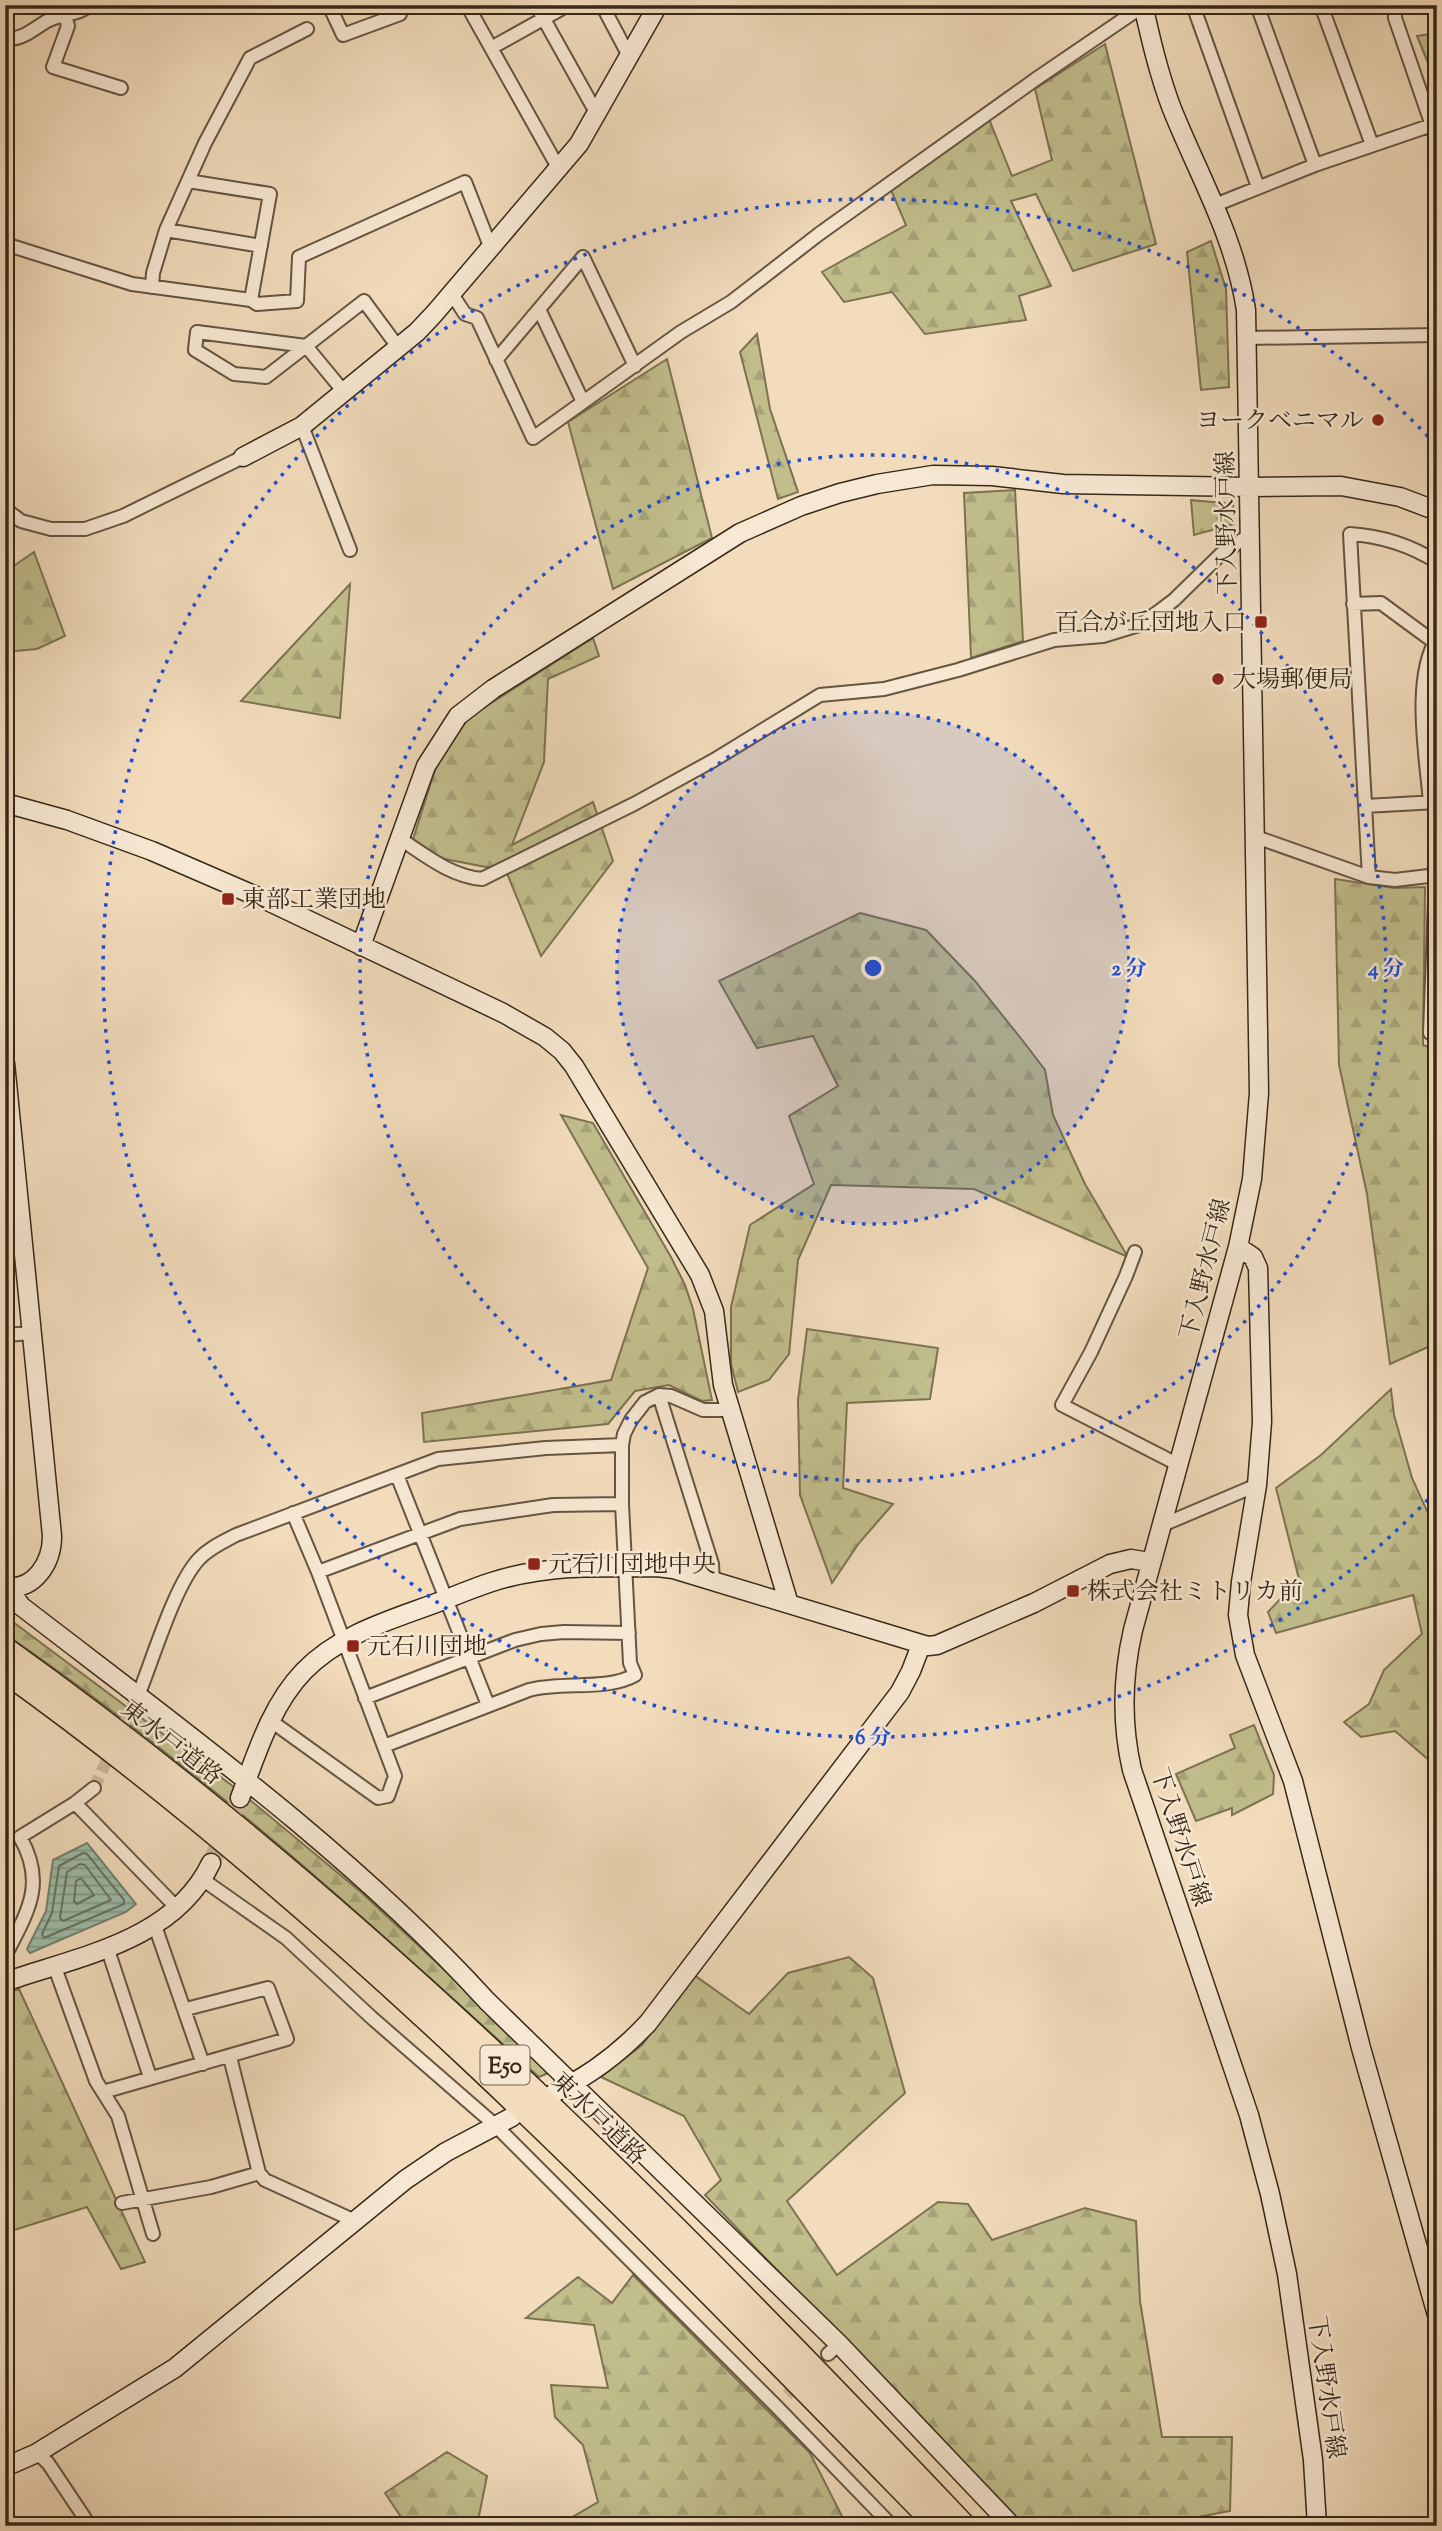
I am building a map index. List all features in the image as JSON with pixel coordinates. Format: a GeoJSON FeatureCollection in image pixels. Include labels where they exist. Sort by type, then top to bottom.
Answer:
{"type":"FeatureCollection","features":[{"type":"Feature","properties":{"kind":"highway","name":"東水戸道路"},"geometry":{"type":"LineString","coordinates":[[5,1649],[136,1747],[240,1831],[340,1915],[447,2011],[649,2203],[964,2526]]}},
{"type":"Feature","properties":{"kind":"highway","name":"東水戸道路"},"geometry":{"type":"LineString","coordinates":[[5,1671],[232,1848],[434,2024],[587,2170],[938,2526]]}},
{"type":"Feature","properties":{"kind":"street"},"geometry":{"type":"LineString","coordinates":[[5,39],[30,33],[48,20],[84,10],[91,5]]}},
{"type":"Feature","properties":{"kind":"street"},"geometry":{"type":"LineString","coordinates":[[330,5],[343,35],[400,14],[397,5]]}},
{"type":"Feature","properties":{"kind":"street"},"geometry":{"type":"LineString","coordinates":[[467,5],[559,169]]}},
{"type":"Feature","properties":{"kind":"street"},"geometry":{"type":"LineString","coordinates":[[536,5],[597,114]]}},
{"type":"Feature","properties":{"kind":"street"},"geometry":{"type":"LineString","coordinates":[[491,48],[568,5]]}},
{"type":"Feature","properties":{"kind":"street"},"geometry":{"type":"LineString","coordinates":[[602,5],[629,56]]}},
{"type":"Feature","properties":{"kind":"street"},"geometry":{"type":"LineString","coordinates":[[5,509],[21,521],[51,529],[85,529],[123,516],[302,426],[417,331],[559,169],[584,138],[657,5]]}},
{"type":"Feature","properties":{"kind":"street"},"geometry":{"type":"LineString","coordinates":[[452,294],[465,314],[477,318],[533,438],[681,332],[731,302],[819,234],[1143,5]]}},
{"type":"Feature","properties":{"kind":"street","name":"下入野水戸線"},"geometry":{"type":"LineString","coordinates":[[1143,5],[1172,108],[1232,247],[1242,287],[1248,338],[1259,1093],[1252,1180],[1238,1247],[1150,1562],[1125,1672],[1123,1704],[1132,1770],[1249,2115],[1275,2211],[1287,2274],[1314,2460],[1317,2526]]}},
{"type":"Feature","properties":{"kind":"street"},"geometry":{"type":"LineString","coordinates":[[1201,5],[1194,8],[1258,187]]}},
{"type":"Feature","properties":{"kind":"street"},"geometry":{"type":"LineString","coordinates":[[1257,5],[1315,165]]}},
{"type":"Feature","properties":{"kind":"street"},"geometry":{"type":"LineString","coordinates":[[1321,5],[1372,145]]}},
{"type":"Feature","properties":{"kind":"street"},"geometry":{"type":"LineString","coordinates":[[1395,5],[1395,18],[1437,140]]}},
{"type":"Feature","properties":{"kind":"street"},"geometry":{"type":"LineString","coordinates":[[65,15],[68,26],[53,67],[121,89]]}},
{"type":"Feature","properties":{"kind":"street"},"geometry":{"type":"LineString","coordinates":[[152,287],[153,273],[166,230],[205,143],[250,58],[307,29]]}},
{"type":"Feature","properties":{"kind":"street"},"geometry":{"type":"LineString","coordinates":[[1215,205],[1315,165],[1432,125]]}},
{"type":"Feature","properties":{"kind":"street"},"geometry":{"type":"LineString","coordinates":[[188,181],[270,194],[251,300]]}},
{"type":"Feature","properties":{"kind":"street"},"geometry":{"type":"LineString","coordinates":[[5,244],[132,284],[251,300],[257,304],[297,301],[299,257],[465,183],[491,246]]}},
{"type":"Feature","properties":{"kind":"street"},"geometry":{"type":"LineString","coordinates":[[166,230],[261,246]]}},
{"type":"Feature","properties":{"kind":"street"},"geometry":{"type":"LineString","coordinates":[[496,360],[583,257],[635,366]]}},
{"type":"Feature","properties":{"kind":"street"},"geometry":{"type":"LineString","coordinates":[[344,392],[306,346],[197,332],[195,350],[234,374],[266,377],[306,346],[364,302],[398,347]]}},
{"type":"Feature","properties":{"kind":"street"},"geometry":{"type":"LineString","coordinates":[[539,309],[583,402]]}},
{"type":"Feature","properties":{"kind":"street"},"geometry":{"type":"LineString","coordinates":[[1248,338],[1437,335]]}},
{"type":"Feature","properties":{"kind":"street"},"geometry":{"type":"LineString","coordinates":[[302,426],[350,550]]}},
{"type":"Feature","properties":{"kind":"street"},"geometry":{"type":"LineString","coordinates":[[361,946],[426,766],[458,716],[513,676],[740,533],[801,506],[877,484],[933,475],[992,476],[1063,484],[1358,488],[1400,497],[1437,511]]}},
{"type":"Feature","properties":{"kind":"street"},"geometry":{"type":"LineString","coordinates":[[399,838],[456,873],[482,879],[634,804],[714,760],[820,695],[884,689],[958,670],[1054,640],[1103,636],[1142,624],[1174,600],[1221,555],[1251,534]]}},
{"type":"Feature","properties":{"kind":"street"},"geometry":{"type":"LineString","coordinates":[[1369,877],[1350,534],[1394,542],[1437,562]]}},
{"type":"Feature","properties":{"kind":"street"},"geometry":{"type":"LineString","coordinates":[[1353,604],[1381,603],[1435,640],[1430,674],[1433,802],[1365,806]]}},
{"type":"Feature","properties":{"kind":"street"},"geometry":{"type":"LineString","coordinates":[[5,803],[67,820],[152,851],[270,902],[503,1013],[545,1037],[562,1051],[608,1120],[705,1284],[714,1311],[721,1374],[789,1604]]}},
{"type":"Feature","properties":{"kind":"street"},"geometry":{"type":"LineString","coordinates":[[1256,837],[1369,877],[1395,880],[1436,875],[1430,1034]]}},
{"type":"Feature","properties":{"kind":"street"},"geometry":{"type":"LineString","coordinates":[[5,1063],[9,1153],[33,1333],[51,1513],[52,1551],[46,1565],[35,1578],[22,1586],[7,1587]]}},
{"type":"Feature","properties":{"kind":"street"},"geometry":{"type":"LineString","coordinates":[[1238,1247],[1253,1257],[1258,1268],[1262,1422],[1257,1485],[1238,1615],[1245,1655],[1293,1781],[1361,2048],[1437,2315]]}},
{"type":"Feature","properties":{"kind":"street"},"geometry":{"type":"LineString","coordinates":[[1135,1252],[1091,1352],[1062,1405],[1179,1465]]}},
{"type":"Feature","properties":{"kind":"street"},"geometry":{"type":"LineString","coordinates":[[5,1335],[33,1333]]}},
{"type":"Feature","properties":{"kind":"street"},"geometry":{"type":"LineString","coordinates":[[384,1746],[547,1685],[623,1681],[635,1675],[630,1663],[622,1504],[622,1445],[631,1420],[645,1402],[659,1395],[671,1396],[704,1410],[731,1410]]}},
{"type":"Feature","properties":{"kind":"street"},"geometry":{"type":"LineString","coordinates":[[659,1395],[712,1564],[713,1581]]}},
{"type":"Feature","properties":{"kind":"street"},"geometry":{"type":"LineString","coordinates":[[141,1688],[177,1598],[199,1558],[236,1535],[438,1459],[546,1448],[622,1445]]}},
{"type":"Feature","properties":{"kind":"street"},"geometry":{"type":"LineString","coordinates":[[397,1475],[444,1600],[488,1705]]}},
{"type":"Feature","properties":{"kind":"street"},"geometry":{"type":"LineString","coordinates":[[1160,1526],[1257,1485]]}},
{"type":"Feature","properties":{"kind":"street"},"geometry":{"type":"LineString","coordinates":[[318,1572],[460,1519],[553,1505],[622,1504]]}},
{"type":"Feature","properties":{"kind":"street"},"geometry":{"type":"LineString","coordinates":[[271,1721],[378,1798],[388,1796],[394,1776],[384,1746],[293,1513]]}},
{"type":"Feature","properties":{"kind":"street"},"geometry":{"type":"LineString","coordinates":[[240,1798],[271,1721],[284,1696],[303,1672],[343,1641],[378,1624],[487,1583],[537,1571],[673,1569],[920,1645],[937,1645],[1034,1603],[1121,1560],[1150,1562]]}},
{"type":"Feature","properties":{"kind":"street"},"geometry":{"type":"LineString","coordinates":[[7,1587],[22,1606],[246,1780],[359,1876],[574,2083],[834,2349],[1012,2526]]}},
{"type":"Feature","properties":{"kind":"street"},"geometry":{"type":"LineString","coordinates":[[365,1698],[515,1640],[541,1634],[629,1633]]}},
{"type":"Feature","properties":{"kind":"street"},"geometry":{"type":"LineString","coordinates":[[554,2093],[617,2054],[648,2023],[900,1692],[920,1645]]}},
{"type":"Feature","properties":{"kind":"street"},"geometry":{"type":"LineString","coordinates":[[5,1956],[29,1909],[34,1873],[29,1853],[20,1837],[94,1788]]}},
{"type":"Feature","properties":{"kind":"street"},"geometry":{"type":"LineString","coordinates":[[75,1803],[177,1908]]}},
{"type":"Feature","properties":{"kind":"street"},"geometry":{"type":"LineString","coordinates":[[5,1982],[107,1947],[155,1926],[177,1908],[206,1871],[286,1938],[372,2018],[495,2125],[892,2526]]}},
{"type":"Feature","properties":{"kind":"street"},"geometry":{"type":"LineString","coordinates":[[155,1926],[203,2064]]}},
{"type":"Feature","properties":{"kind":"street"},"geometry":{"type":"LineString","coordinates":[[107,1947],[150,2077]]}},
{"type":"Feature","properties":{"kind":"street"},"geometry":{"type":"LineString","coordinates":[[54,1965],[96,2081],[118,2116],[153,2234]]}},
{"type":"Feature","properties":{"kind":"street"},"geometry":{"type":"LineString","coordinates":[[103,2092],[287,2039],[268,1988],[186,2009]]}},
{"type":"Feature","properties":{"kind":"street"},"geometry":{"type":"LineString","coordinates":[[230,2057],[259,2173],[265,2179],[355,2221]]}},
{"type":"Feature","properties":{"kind":"street"},"geometry":{"type":"LineString","coordinates":[[5,2467],[37,2453],[175,2368],[427,2164],[512,2117]]}},
{"type":"Feature","properties":{"kind":"street"},"geometry":{"type":"LineString","coordinates":[[122,2203],[211,2187],[259,2173]]}},
{"type":"Feature","properties":{"kind":"street"},"geometry":{"type":"LineString","coordinates":[[775,2405],[787,2395]]}},
{"type":"Feature","properties":{"kind":"street"},"geometry":{"type":"LineString","coordinates":[[37,2453],[48,2463],[90,2526]]}},
{"type":"Feature","properties":{"kind":"green space"},"geometry":{"type":"Polygon","coordinates":[[[1437,33],[1437,85],[1417,36],[1437,33]]]}},
{"type":"Feature","properties":{"kind":"green space"},"geometry":{"type":"Polygon","coordinates":[[[1105,44],[1156,244],[1073,271],[1036,194],[1011,201],[1051,286],[1019,296],[1026,320],[925,334],[892,292],[844,302],[822,272],[906,225],[891,190],[989,119],[1012,176],[1052,160],[1035,89],[1105,44]]]}},
{"type":"Feature","properties":{"kind":"green space"},"geometry":{"type":"Polygon","coordinates":[[[1211,241],[1226,289],[1229,387],[1201,390],[1187,252],[1211,241]]]}},
{"type":"Feature","properties":{"kind":"green space"},"geometry":{"type":"Polygon","coordinates":[[[757,334],[770,409],[798,492],[778,499],[740,352],[757,334]]]}},
{"type":"Feature","properties":{"kind":"green space"},"geometry":{"type":"Polygon","coordinates":[[[667,359],[712,538],[613,589],[568,422],[667,359]]]}},
{"type":"Feature","properties":{"kind":"green space"},"geometry":{"type":"Polygon","coordinates":[[[1015,490],[1023,641],[971,658],[964,493],[1015,490]]]}},
{"type":"Feature","properties":{"kind":"green space"},"geometry":{"type":"Polygon","coordinates":[[[1191,500],[1233,504],[1234,524],[1194,535],[1191,500]]]}},
{"type":"Feature","properties":{"kind":"green space"},"geometry":{"type":"Polygon","coordinates":[[[34,552],[65,636],[37,649],[5,652],[5,572],[34,552]]]}},
{"type":"Feature","properties":{"kind":"green space"},"geometry":{"type":"Polygon","coordinates":[[[350,584],[340,718],[241,701],[350,584]]]}},
{"type":"Feature","properties":{"kind":"green space"},"geometry":{"type":"Polygon","coordinates":[[[593,638],[599,656],[548,679],[544,762],[512,845],[593,802],[613,861],[541,956],[506,871],[409,852],[439,757],[468,718],[593,638]]]}},
{"type":"Feature","properties":{"kind":"green space"},"geometry":{"type":"Polygon","coordinates":[[[1335,879],[1394,888],[1425,887],[1423,1045],[1437,1050],[1437,1343],[1390,1364],[1367,1194],[1339,1065],[1335,879]]]}},
{"type":"Feature","properties":{"kind":"green space"},"geometry":{"type":"Polygon","coordinates":[[[860,913],[926,930],[975,981],[1023,1041],[1045,1070],[1053,1115],[1085,1184],[1128,1257],[974,1189],[831,1185],[798,1260],[789,1354],[769,1380],[738,1392],[731,1364],[731,1307],[750,1225],[814,1184],[789,1116],[838,1086],[813,1036],[757,1048],[719,981],[860,913]]]}},
{"type":"Feature","properties":{"kind":"green space"},"geometry":{"type":"Polygon","coordinates":[[[561,1115],[593,1123],[671,1257],[693,1309],[712,1400],[702,1401],[669,1385],[635,1391],[608,1424],[424,1442],[422,1413],[611,1380],[648,1268],[561,1115]]]}},
{"type":"Feature","properties":{"kind":"green space"},"geometry":{"type":"Polygon","coordinates":[[[807,1329],[938,1348],[930,1399],[847,1403],[843,1488],[893,1504],[859,1543],[832,1583],[800,1495],[798,1400],[807,1329]]]}},
{"type":"Feature","properties":{"kind":"green space"},"geometry":{"type":"Polygon","coordinates":[[[1391,1389],[1394,1415],[1412,1478],[1437,1533],[1437,1767],[1395,1731],[1361,1737],[1344,1722],[1369,1704],[1384,1670],[1422,1634],[1413,1595],[1276,1633],[1268,1612],[1299,1579],[1276,1488],[1321,1455],[1391,1389]]]}},
{"type":"Feature","properties":{"kind":"green space"},"geometry":{"type":"Polygon","coordinates":[[[5,1616],[238,1790],[362,1893],[553,2071],[539,2077],[280,1846],[146,1737],[5,1634],[5,1616]]]}},
{"type":"Feature","properties":{"kind":"green space"},"geometry":{"type":"Polygon","coordinates":[[[1254,1725],[1274,1775],[1273,1794],[1232,1815],[1232,1808],[1196,1821],[1176,1774],[1235,1748],[1230,1735],[1254,1725]]]}},
{"type":"Feature","properties":{"kind":"green space"},"geometry":{"type":"Polygon","coordinates":[[[849,1957],[873,1978],[905,2093],[787,2201],[837,2275],[938,2202],[968,2204],[992,2240],[1085,2208],[1136,2221],[1140,2301],[1162,2437],[1232,2437],[1230,2511],[1187,2519],[1186,2526],[1023,2526],[705,2195],[721,2180],[684,2116],[601,2077],[642,2045],[694,1975],[749,2014],[788,1973],[849,1957]]]}},
{"type":"Feature","properties":{"kind":"green space"},"geometry":{"type":"Polygon","coordinates":[[[19,1989],[145,2262],[121,2269],[87,2207],[5,2233],[5,1994],[19,1989]]]}},
{"type":"Feature","properties":{"kind":"green space"},"geometry":{"type":"Polygon","coordinates":[[[633,2275],[810,2453],[847,2526],[557,2526],[598,2502],[583,2445],[555,2417],[551,2385],[608,2388],[594,2325],[526,2318],[578,2277],[612,2303],[633,2275]]]}},
{"type":"Feature","properties":{"kind":"green space"},"geometry":{"type":"Polygon","coordinates":[[[447,2452],[487,2476],[477,2526],[407,2526],[385,2493],[447,2452]]]}},
{"type":"Feature","properties":{"kind":"water"},"geometry":{"type":"Polygon","coordinates":[[[87,1843],[136,1904],[126,1912],[30,1953],[27,1949],[46,1911],[53,1860],[87,1843]]]}},
{"type":"Feature","properties":{"kind":"tunnel"},"geometry":{"type":"LineString","coordinates":[[94,1788],[140,1690]]}},
{"type":"Feature","properties":{"kind":"tunnel"},"geometry":{"type":"LineString","coordinates":[[211,1863],[240,1798]]}},
{"type":"Feature","properties":{"kind":"tunnel"},"geometry":{"type":"LineString","coordinates":[[787,2395],[828,2354]]}},
{"type":"Feature","properties":{"kind":"place","name":"ヨークベニマル"},"geometry":{"type":"Point","coordinates":[1378,420]}},
{"type":"Feature","properties":{"kind":"place","name":"百合が丘団地入口"},"geometry":{"type":"Point","coordinates":[1261,622]}},
{"type":"Feature","properties":{"kind":"place","name":"大場郵便局"},"geometry":{"type":"Point","coordinates":[1218,679]}},
{"type":"Feature","properties":{"kind":"place","name":"東部工業団地"},"geometry":{"type":"Point","coordinates":[228,899]}},
{"type":"Feature","properties":{"kind":"place","name":"元石川団地中央"},"geometry":{"type":"Point","coordinates":[534,1564]}},
{"type":"Feature","properties":{"kind":"place","name":"株式会社ミトリカ前"},"geometry":{"type":"Point","coordinates":[1073,1591]}},
{"type":"Feature","properties":{"kind":"place","name":"元石川団地"},"geometry":{"type":"Point","coordinates":[353,1646]}}]}
